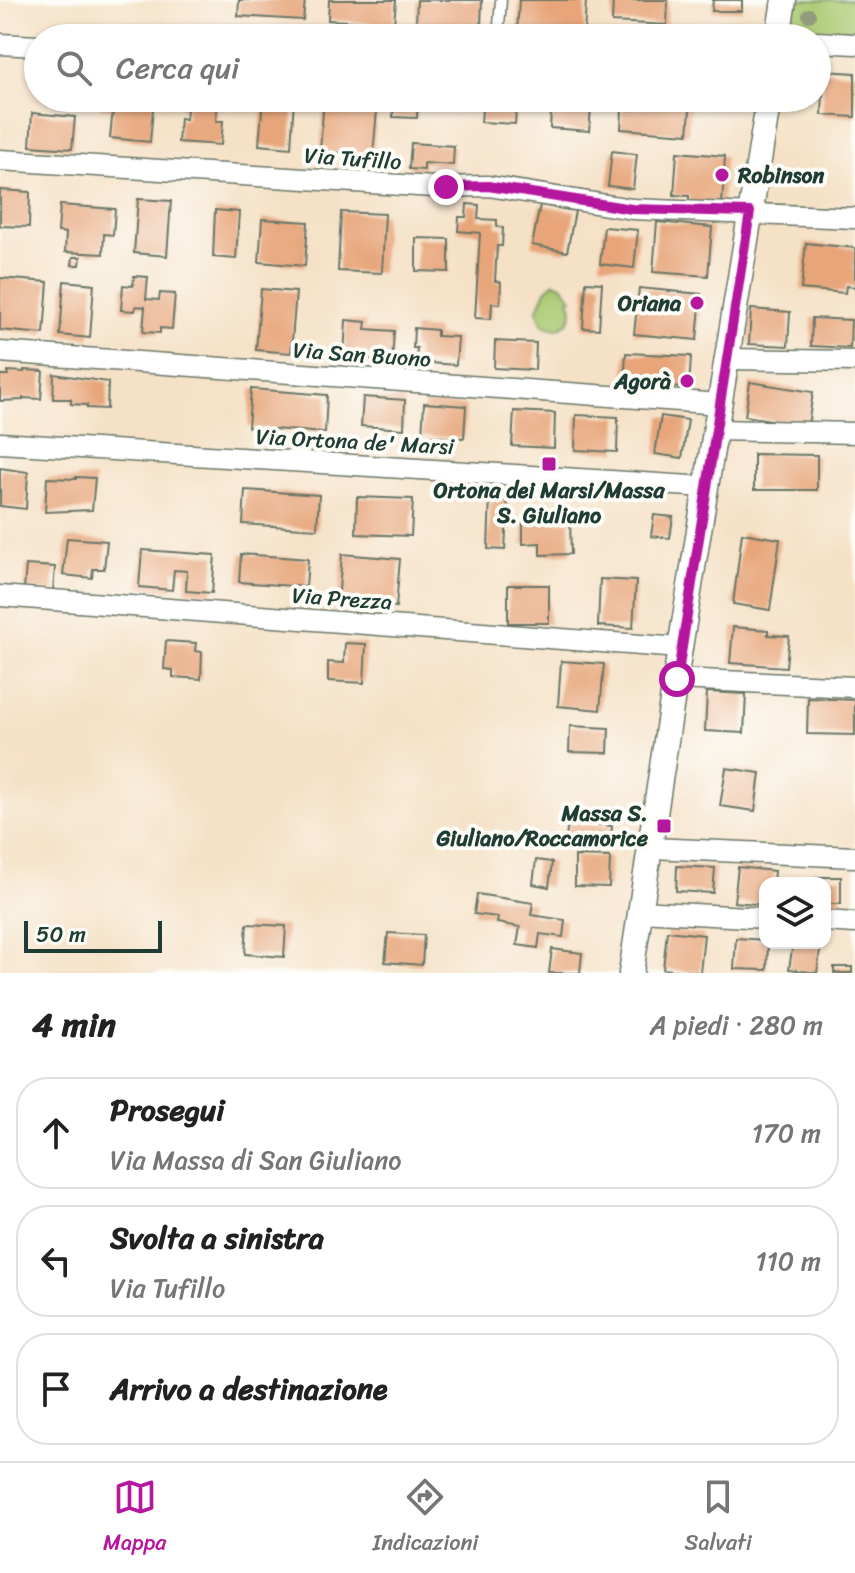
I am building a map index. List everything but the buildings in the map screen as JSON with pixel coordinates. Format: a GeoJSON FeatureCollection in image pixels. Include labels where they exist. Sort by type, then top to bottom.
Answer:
{"type":"FeatureCollection","features":[{"type":"Feature","properties":{"kind":"street"},"geometry":{"type":"LineString","coordinates":[[780,24],[784,0]]}},
{"type":"Feature","properties":{"kind":"street"},"geometry":{"type":"LineString","coordinates":[[831,43],[855,44]]}},
{"type":"Feature","properties":{"kind":"street"},"geometry":{"type":"LineString","coordinates":[[0,44],[24,45]]}},
{"type":"Feature","properties":{"kind":"street"},"geometry":{"type":"LineString","coordinates":[[631,973],[767,112]]}},
{"type":"Feature","properties":{"kind":"street","name":"Via Tufillo"},"geometry":{"type":"LineString","coordinates":[[0,160],[434,187],[474,185],[624,208],[855,218]]}},
{"type":"Feature","properties":{"kind":"street","name":"Via San Buono"},"geometry":{"type":"LineString","coordinates":[[0,352],[721,404]]}},
{"type":"Feature","properties":{"kind":"street"},"geometry":{"type":"LineString","coordinates":[[728,359],[855,361]]}},
{"type":"Feature","properties":{"kind":"street"},"geometry":{"type":"LineString","coordinates":[[717,430],[855,433]]}},
{"type":"Feature","properties":{"kind":"street","name":"Via Ortona de' Marsi"},"geometry":{"type":"LineString","coordinates":[[0,443],[707,487]]}},
{"type":"Feature","properties":{"kind":"street","name":"Via Prezza"},"geometry":{"type":"LineString","coordinates":[[0,596],[680,648]]}},
{"type":"Feature","properties":{"kind":"street"},"geometry":{"type":"LineString","coordinates":[[677,679],[855,687]]}},
{"type":"Feature","properties":{"kind":"street"},"geometry":{"type":"LineString","coordinates":[[651,848],[855,857]]}},
{"type":"Feature","properties":{"kind":"street"},"geometry":{"type":"LineString","coordinates":[[640,911],[759,918]]}},
{"type":"Feature","properties":{"kind":"street"},"geometry":{"type":"LineString","coordinates":[[831,921],[855,923]]}},
{"type":"Feature","properties":{"kind":"lane"},"geometry":{"type":"LineString","coordinates":[[499,24],[501,0]]}},
{"type":"Feature","properties":{"kind":"green space"},"geometry":{"type":"Polygon","coordinates":[[[794,0],[855,0],[855,40],[831,38],[831,24],[791,24],[794,0]]]}},
{"type":"Feature","properties":{"kind":"green space"},"geometry":{"type":"Polygon","coordinates":[[[555,282],[562,285],[572,298],[569,300],[572,309],[570,318],[565,325],[556,329],[543,325],[537,311],[546,290],[555,282]]]}},
{"type":"Feature","properties":{"kind":"place","name":"Robinson"},"geometry":{"type":"Point","coordinates":[722,175]}},
{"type":"Feature","properties":{"kind":"place","name":"Oriana"},"geometry":{"type":"Point","coordinates":[697,303]}},
{"type":"Feature","properties":{"kind":"place","name":"Agorà"},"geometry":{"type":"Point","coordinates":[687,381]}},
{"type":"Feature","properties":{"kind":"place","name":"Ortona dei Marsi/Massa S. Giuliano"},"geometry":{"type":"Point","coordinates":[549,464]}},
{"type":"Feature","properties":{"kind":"place","name":"Massa S. Giuliano/Roccamorice"},"geometry":{"type":"Point","coordinates":[664,826]}},
{"type":"Feature","properties":{"kind":"route"},"geometry":{"type":"LineString","coordinates":[[446,187],[488,186],[632,209],[750,212],[677,679]]}}]}
